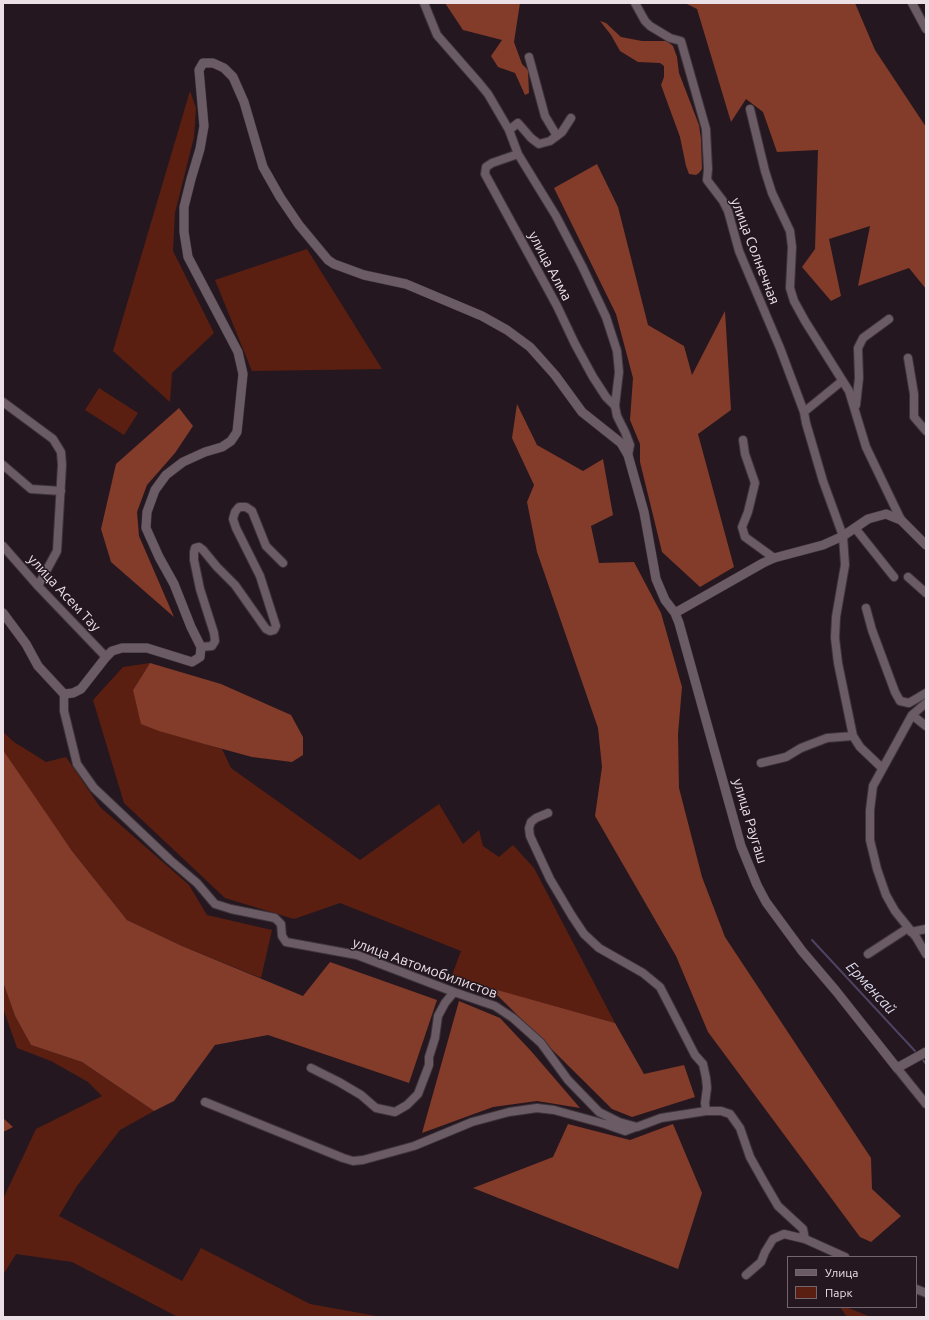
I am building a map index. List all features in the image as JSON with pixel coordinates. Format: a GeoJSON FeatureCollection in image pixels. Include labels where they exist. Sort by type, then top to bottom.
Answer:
{"type":"FeatureCollection","features":[{"type":"Feature","properties":{"kind":"street"},"geometry":{"type":"LineString","coordinates":[[424,3],[437,35],[479,83],[509,130],[518,154],[556,216],[606,317],[617,351],[619,372],[615,406],[617,416],[630,445],[628,455]]}},
{"type":"Feature","properties":{"kind":"street","name":"улица Солнечная"},"geometry":{"type":"LineString","coordinates":[[635,3],[645,21],[650,26],[670,38],[681,41],[706,129],[708,169],[707,180],[718,193],[728,211],[739,251],[780,348],[804,412],[823,481],[842,536],[845,565],[836,617],[835,638],[838,663],[853,736]]}},
{"type":"Feature","properties":{"kind":"street"},"geometry":{"type":"LineString","coordinates":[[912,3],[926,29]]}},
{"type":"Feature","properties":{"kind":"street"},"geometry":{"type":"LineString","coordinates":[[529,57],[541,106],[557,136]]}},
{"type":"Feature","properties":{"kind":"street"},"geometry":{"type":"LineString","coordinates":[[3,613],[26,644],[38,666],[64,694],[73,693],[81,688],[112,651],[122,648],[147,648],[192,662],[200,657],[201,647],[191,627],[174,584],[159,557],[146,528],[147,512],[154,490],[166,475],[184,462],[205,452],[222,447],[231,441],[237,432],[243,374],[238,352],[188,257],[184,232],[184,207],[200,149],[204,126],[199,70],[203,63],[212,63],[224,68],[233,77],[244,102],[263,167],[280,197],[299,225],[328,260],[334,264],[364,275],[406,284],[482,316],[516,336],[530,347],[555,375],[582,412],[621,443],[628,455]]}},
{"type":"Feature","properties":{"kind":"street"},"geometry":{"type":"LineString","coordinates":[[750,109],[772,193],[790,231],[792,247],[790,288],[794,302],[842,381],[850,391],[866,447],[901,520],[926,545]]}},
{"type":"Feature","properties":{"kind":"street"},"geometry":{"type":"LineString","coordinates":[[509,130],[518,123],[531,138],[539,144],[550,141],[562,132],[571,118]]}},
{"type":"Feature","properties":{"kind":"street","name":"улица Алма"},"geometry":{"type":"LineString","coordinates":[[518,154],[492,163],[486,167],[485,174],[557,306],[593,377],[606,397],[615,406]]}},
{"type":"Feature","properties":{"kind":"street"},"geometry":{"type":"LineString","coordinates":[[855,410],[859,378],[858,348],[863,338],[889,319]]}},
{"type":"Feature","properties":{"kind":"street"},"geometry":{"type":"LineString","coordinates":[[908,358],[914,394],[914,417],[926,431]]}},
{"type":"Feature","properties":{"kind":"street"},"geometry":{"type":"LineString","coordinates":[[804,412],[842,381]]}},
{"type":"Feature","properties":{"kind":"street"},"geometry":{"type":"LineString","coordinates":[[3,402],[53,439],[61,452],[62,465],[57,551],[38,586]]}},
{"type":"Feature","properties":{"kind":"street"},"geometry":{"type":"LineString","coordinates":[[743,440],[745,454],[755,483],[748,512],[742,527],[745,537],[774,558]]}},
{"type":"Feature","properties":{"kind":"street","name":"улица Раугаш"},"geometry":{"type":"LineString","coordinates":[[628,455],[644,512],[656,579],[665,600],[675,613],[741,846],[757,885],[766,902],[802,951],[836,991],[926,1104]]}},
{"type":"Feature","properties":{"kind":"street"},"geometry":{"type":"LineString","coordinates":[[3,465],[31,489],[60,491]]}},
{"type":"Feature","properties":{"kind":"street"},"geometry":{"type":"LineString","coordinates":[[201,647],[212,646],[215,641],[214,633],[200,589],[194,560],[194,552],[196,548],[198,547],[203,550],[235,586],[266,629],[270,631],[274,630],[276,626],[260,576],[233,519],[235,512],[239,507],[246,507],[252,511],[266,546],[283,563]]}},
{"type":"Feature","properties":{"kind":"street"},"geometry":{"type":"LineString","coordinates":[[675,613],[774,558],[823,545],[842,536],[868,519],[886,514],[901,520]]}},
{"type":"Feature","properties":{"kind":"street"},"geometry":{"type":"LineString","coordinates":[[855,528],[894,578]]}},
{"type":"Feature","properties":{"kind":"street","name":"улица Асем Тау"},"geometry":{"type":"LineString","coordinates":[[3,546],[38,586],[106,657]]}},
{"type":"Feature","properties":{"kind":"street"},"geometry":{"type":"LineString","coordinates":[[908,577],[926,592]]}},
{"type":"Feature","properties":{"kind":"street"},"geometry":{"type":"LineString","coordinates":[[866,608],[872,630],[894,692],[900,701],[910,703],[926,693]]}},
{"type":"Feature","properties":{"kind":"street","name":"улица Автомобилистов"},"geometry":{"type":"LineString","coordinates":[[64,694],[64,711],[77,764],[94,788],[170,860],[197,882],[205,894],[215,904],[231,909],[275,918],[281,924],[282,936],[286,942],[357,955],[495,1006],[513,1018],[541,1042],[568,1080],[599,1112],[619,1122],[637,1127]]}},
{"type":"Feature","properties":{"kind":"street"},"geometry":{"type":"LineString","coordinates":[[926,703],[912,715],[882,768],[873,786],[870,810],[870,840],[877,869],[886,895],[895,912],[910,930],[926,954]]}},
{"type":"Feature","properties":{"kind":"street"},"geometry":{"type":"LineString","coordinates":[[912,715],[926,726]]}},
{"type":"Feature","properties":{"kind":"street"},"geometry":{"type":"LineString","coordinates":[[761,763],[786,757],[801,748],[827,738],[853,736],[860,748],[882,768]]}},
{"type":"Feature","properties":{"kind":"street"},"geometry":{"type":"LineString","coordinates":[[548,813],[536,818],[531,822],[529,828],[530,836],[550,879],[584,934],[599,948],[643,973],[660,987],[695,1055],[702,1064],[707,1088],[705,1103],[706,1111]]}},
{"type":"Feature","properties":{"kind":"street"},"geometry":{"type":"LineString","coordinates":[[868,954],[910,930],[926,929]]}},
{"type":"Feature","properties":{"kind":"street"},"geometry":{"type":"LineString","coordinates":[[311,1068],[339,1082],[376,1108],[395,1112],[407,1105],[418,1094],[429,1065],[429,1057],[435,1038],[438,1016],[445,1003],[454,992]]}},
{"type":"Feature","properties":{"kind":"street"},"geometry":{"type":"LineString","coordinates":[[897,1068],[926,1052]]}},
{"type":"Feature","properties":{"kind":"street"},"geometry":{"type":"LineString","coordinates":[[205,1102],[353,1161],[363,1160],[414,1146],[472,1122],[509,1112],[537,1108],[554,1110],[605,1124],[624,1131],[661,1118],[706,1111],[721,1111],[730,1114],[740,1128],[750,1157],[778,1206],[803,1229],[805,1239]]}},
{"type":"Feature","properties":{"kind":"street"},"geometry":{"type":"LineString","coordinates":[[746,1275],[761,1262],[773,1239],[784,1234],[805,1239],[843,1256]]}},
{"type":"Feature","properties":{"kind":"green space"},"geometry":{"type":"Polygon","coordinates":[[[190,91],[196,108],[194,137],[175,213],[173,251],[214,333],[172,373],[170,402],[113,351],[190,91]]]}},
{"type":"Feature","properties":{"kind":"green space"},"geometry":{"type":"Polygon","coordinates":[[[307,249],[382,369],[252,371],[215,280],[307,249]]]}},
{"type":"Feature","properties":{"kind":"green space"},"geometry":{"type":"Polygon","coordinates":[[[99,388],[138,413],[124,435],[85,410],[99,388]]]}},
{"type":"Feature","properties":{"kind":"green space"},"geometry":{"type":"Polygon","coordinates":[[[150,663],[133,690],[208,745],[222,749],[231,768],[360,860],[439,804],[463,844],[479,830],[483,846],[499,857],[513,845],[534,868],[615,1023],[451,978],[461,951],[340,903],[294,919],[225,898],[124,803],[93,700],[123,667],[150,663]]]}},
{"type":"Feature","properties":{"kind":"green space"},"geometry":{"type":"Polygon","coordinates":[[[3,732],[14,742],[46,762],[66,757],[100,807],[189,885],[207,915],[272,930],[261,978],[182,946],[127,920],[72,851],[3,750],[3,732]]]}},
{"type":"Feature","properties":{"kind":"green space"},"geometry":{"type":"Polygon","coordinates":[[[3,982],[15,1016],[31,1045],[82,1062],[154,1111],[120,1130],[77,1186],[59,1216],[182,1281],[201,1248],[310,1304],[382,1317],[178,1317],[72,1262],[16,1254],[3,1275],[3,1199],[36,1129],[102,1096],[88,1082],[51,1061],[17,1048],[3,1008],[3,982]]]}},
{"type":"Feature","properties":{"kind":"green space"},"geometry":{"type":"Polygon","coordinates":[[[841,1308],[848,1308],[871,1317],[847,1317],[841,1308]]]}},
{"type":"Feature","properties":{"kind":"shaded area"},"geometry":{"type":"Polygon","coordinates":[[[445,3],[520,3],[514,42],[522,64],[528,70],[529,93],[525,95],[515,73],[498,67],[491,56],[502,40],[463,30],[445,3]]]}},
{"type":"Feature","properties":{"kind":"shaded area"},"geometry":{"type":"Polygon","coordinates":[[[685,3],[855,3],[875,50],[926,127],[926,289],[909,268],[858,286],[870,226],[829,239],[841,296],[831,301],[802,267],[815,249],[818,150],[777,152],[763,112],[746,99],[731,122],[697,9],[685,3]]]}},
{"type":"Feature","properties":{"kind":"shaded area"},"geometry":{"type":"Polygon","coordinates":[[[600,21],[606,23],[621,37],[642,41],[667,41],[673,46],[677,57],[679,73],[699,125],[702,169],[696,175],[689,174],[680,137],[661,85],[664,77],[664,66],[660,63],[638,62],[620,51],[611,35],[600,21]]]}},
{"type":"Feature","properties":{"kind":"shaded area"},"geometry":{"type":"Polygon","coordinates":[[[597,164],[618,207],[648,325],[684,346],[692,375],[725,311],[731,410],[698,434],[734,567],[700,587],[662,552],[640,462],[640,444],[630,420],[633,378],[616,314],[554,188],[597,164]]]}},
{"type":"Feature","properties":{"kind":"shaded area"},"geometry":{"type":"Polygon","coordinates":[[[517,404],[537,445],[583,471],[603,459],[613,515],[591,526],[599,563],[634,562],[661,613],[682,687],[678,734],[679,788],[702,877],[725,937],[871,1158],[872,1189],[901,1216],[871,1242],[860,1237],[708,1032],[676,956],[595,816],[602,767],[598,728],[537,552],[527,502],[534,485],[512,438],[517,404]]]}},
{"type":"Feature","properties":{"kind":"shaded area"},"geometry":{"type":"Polygon","coordinates":[[[179,408],[193,426],[175,453],[147,485],[137,512],[139,536],[174,617],[111,562],[101,529],[116,464],[179,408]]]}},
{"type":"Feature","properties":{"kind":"shaded area"},"geometry":{"type":"Polygon","coordinates":[[[150,663],[221,684],[291,715],[303,737],[303,755],[292,762],[252,757],[159,731],[141,724],[133,690],[150,663]]]}},
{"type":"Feature","properties":{"kind":"shaded area"},"geometry":{"type":"Polygon","coordinates":[[[3,750],[72,851],[127,920],[182,946],[303,996],[330,962],[437,1000],[409,1083],[268,1035],[215,1045],[174,1101],[154,1111],[82,1062],[31,1045],[15,1016],[3,982],[3,750]]]}},
{"type":"Feature","properties":{"kind":"shaded area"},"geometry":{"type":"Polygon","coordinates":[[[490,988],[615,1023],[644,1074],[684,1065],[695,1097],[632,1117],[612,1109],[490,988]]]}},
{"type":"Feature","properties":{"kind":"shaded area"},"geometry":{"type":"Polygon","coordinates":[[[459,1001],[500,1018],[531,1051],[580,1108],[537,1101],[493,1107],[422,1133],[459,1001]]]}},
{"type":"Feature","properties":{"kind":"shaded area"},"geometry":{"type":"Polygon","coordinates":[[[3,1118],[13,1127],[3,1132],[3,1118]]]}},
{"type":"Feature","properties":{"kind":"shaded area"},"geometry":{"type":"Polygon","coordinates":[[[568,1124],[630,1140],[673,1124],[702,1193],[678,1269],[473,1188],[553,1157],[568,1124]]]}},
{"type":"Feature","properties":{"kind":"waterway","name":"Ерменсай"},"geometry":{"type":"LineString","coordinates":[[812,940],[915,1051]]}},
{"type":"Feature","properties":{"kind":"waterway","name":"Ерменсай"},"geometry":{"type":"LineString","coordinates":[[923,1060],[926,1064]]}}]}
